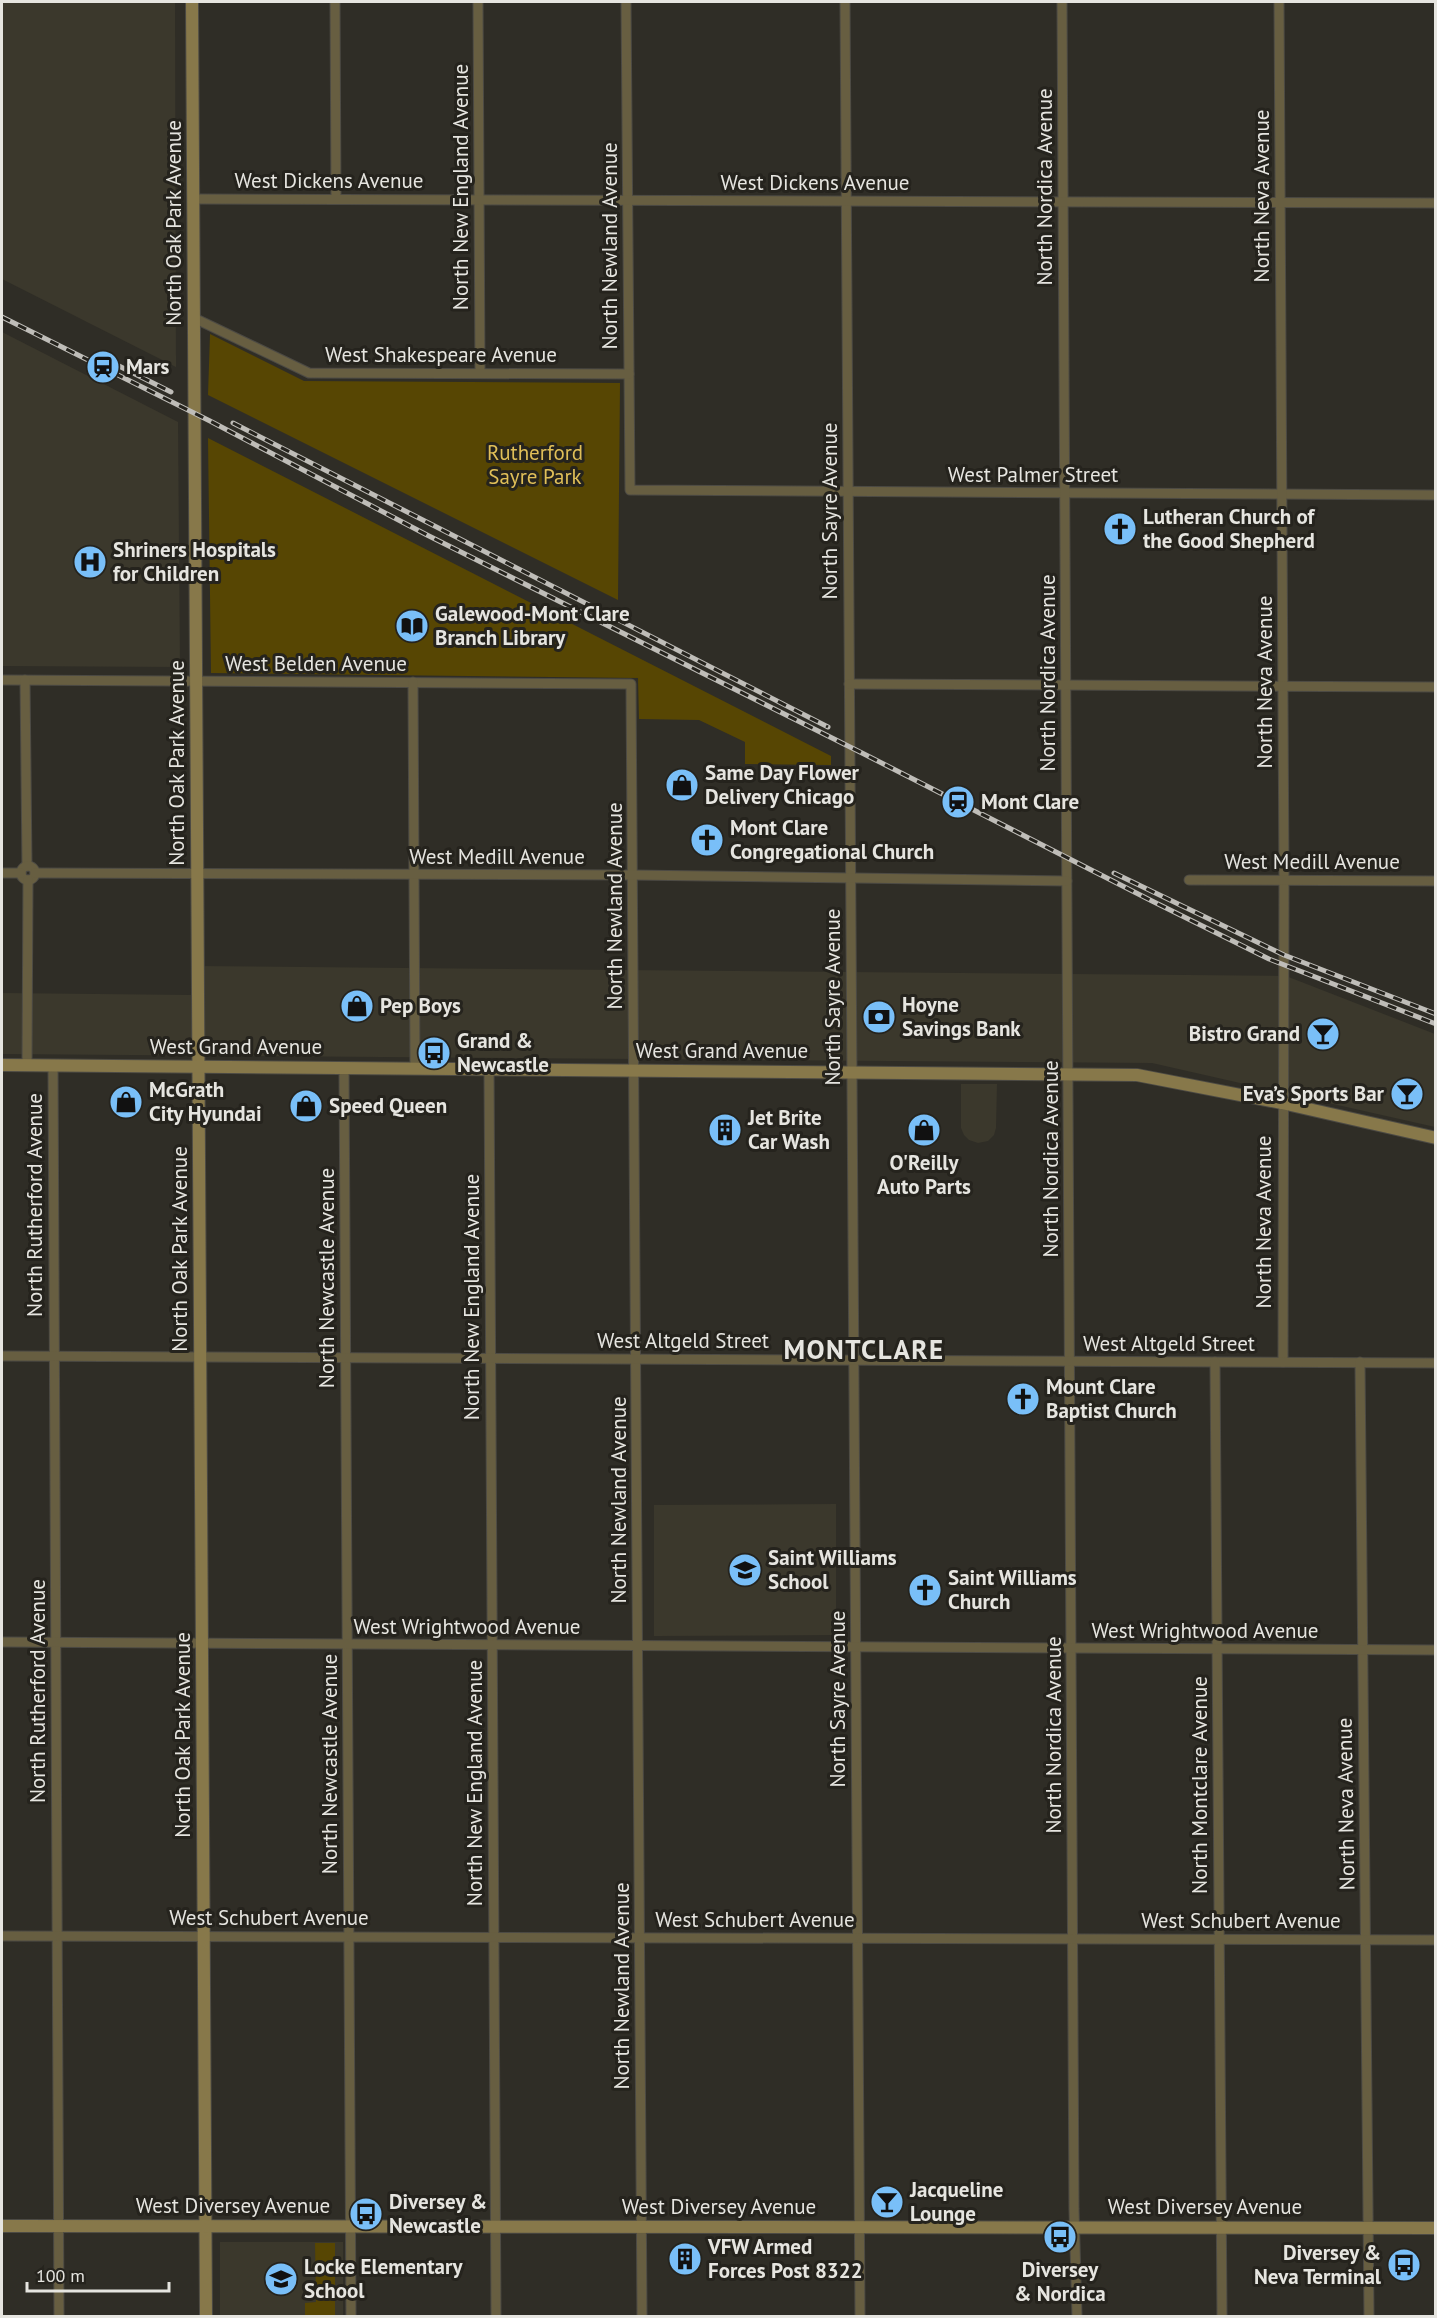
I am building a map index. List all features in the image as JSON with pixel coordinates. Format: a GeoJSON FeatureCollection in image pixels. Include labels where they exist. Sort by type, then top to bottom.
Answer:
{"type":"FeatureCollection","features":[{"type":"Feature","properties":{"kind":"main road","name":"North Oak Park Avenue"},"geometry":{"type":"LineString","coordinates":[[192,2],[206,2316]]}},
{"type":"Feature","properties":{"kind":"main road","name":"West Grand Avenue"},"geometry":{"type":"LineString","coordinates":[[2,1065],[1137,1076],[1282,1103],[1436,1138]]}},
{"type":"Feature","properties":{"kind":"main road","name":"West Diversey Avenue"},"geometry":{"type":"LineString","coordinates":[[2,2226],[1436,2228]]}},
{"type":"Feature","properties":{"kind":"street"},"geometry":{"type":"LineString","coordinates":[[335,2],[336,199]]}},
{"type":"Feature","properties":{"kind":"street","name":"North New England Avenue"},"geometry":{"type":"LineString","coordinates":[[478,2],[480,373]]}},
{"type":"Feature","properties":{"kind":"street","name":"North Newland Avenue"},"geometry":{"type":"LineString","coordinates":[[626,2],[630,490]]}},
{"type":"Feature","properties":{"kind":"street","name":"North Sayre Avenue"},"geometry":{"type":"LineString","coordinates":[[845,2],[860,2316]]}},
{"type":"Feature","properties":{"kind":"street","name":"North Nordica Avenue"},"geometry":{"type":"LineString","coordinates":[[1062,2],[1077,2316]]}},
{"type":"Feature","properties":{"kind":"street","name":"North Neva Avenue"},"geometry":{"type":"LineString","coordinates":[[1279,2],[1284,880],[1283,1362]]}},
{"type":"Feature","properties":{"kind":"street","name":"West Dickens Avenue"},"geometry":{"type":"LineString","coordinates":[[194,199],[1436,203]]}},
{"type":"Feature","properties":{"kind":"street","name":"West Shakespeare Avenue"},"geometry":{"type":"LineString","coordinates":[[194,318],[309,373],[629,374]]}},
{"type":"Feature","properties":{"kind":"street","name":"West Palmer Street"},"geometry":{"type":"LineString","coordinates":[[630,490],[1436,495]]}},
{"type":"Feature","properties":{"kind":"street","name":"West Belden Avenue"},"geometry":{"type":"LineString","coordinates":[[2,680],[631,684]]}},
{"type":"Feature","properties":{"kind":"street","name":"North Rutherford Avenue"},"geometry":{"type":"LineString","coordinates":[[26,680],[27,1065]]}},
{"type":"Feature","properties":{"kind":"street"},"geometry":{"type":"LineString","coordinates":[[413,682],[415,1068]]}},
{"type":"Feature","properties":{"kind":"street","name":"North Newland Avenue"},"geometry":{"type":"LineString","coordinates":[[631,684],[642,2316]]}},
{"type":"Feature","properties":{"kind":"street"},"geometry":{"type":"LineString","coordinates":[[849,684],[1436,687]]}},
{"type":"Feature","properties":{"kind":"street","name":"West Medill Avenue"},"geometry":{"type":"LineString","coordinates":[[2,873],[633,875],[1067,881]]}},
{"type":"Feature","properties":{"kind":"street","name":"West Medill Avenue"},"geometry":{"type":"LineString","coordinates":[[1189,880],[1436,881]]}},
{"type":"Feature","properties":{"kind":"street","name":"North Rutherford Avenue"},"geometry":{"type":"LineString","coordinates":[[53,1065],[59,2316]]}},
{"type":"Feature","properties":{"kind":"street","name":"North Newcastle Avenue"},"geometry":{"type":"LineString","coordinates":[[344,1068],[351,2316]]}},
{"type":"Feature","properties":{"kind":"street","name":"North New England Avenue"},"geometry":{"type":"LineString","coordinates":[[489,1069],[496,2316]]}},
{"type":"Feature","properties":{"kind":"street","name":"West Altgeld Street"},"geometry":{"type":"LineString","coordinates":[[2,1356],[1436,1363]]}},
{"type":"Feature","properties":{"kind":"street","name":"North Montclare Avenue"},"geometry":{"type":"LineString","coordinates":[[1215,1362],[1222,2316]]}},
{"type":"Feature","properties":{"kind":"street","name":"North Neva Avenue"},"geometry":{"type":"LineString","coordinates":[[1360,1362],[1369,2316]]}},
{"type":"Feature","properties":{"kind":"street","name":"West Wrightwood Avenue"},"geometry":{"type":"LineString","coordinates":[[2,1642],[1436,1650]]}},
{"type":"Feature","properties":{"kind":"street","name":"West Schubert Avenue"},"geometry":{"type":"LineString","coordinates":[[2,1936],[1436,1940]]}},
{"type":"Feature","properties":{"kind":"shaded area"},"geometry":{"type":"Polygon","coordinates":[[[2,2],[175,2],[176,367],[2,279],[2,2]]]}},
{"type":"Feature","properties":{"kind":"shaded area","name":"Shriners Hospitals for Children"},"geometry":{"type":"Polygon","coordinates":[[[2,332],[178,422],[180,667],[2,666],[2,332]]]}},
{"type":"Feature","properties":{"kind":"shaded area"},"geometry":{"type":"Polygon","coordinates":[[[193,966],[1286,976],[1435,1034],[1435,1127],[1152,1063],[2,1054],[2,993],[192,995],[193,966]]]}},
{"type":"Feature","properties":{"kind":"shaded area"},"geometry":{"type":"Polygon","coordinates":[[[961,1084],[997,1084],[994,1135],[988,1141],[978,1143],[969,1140],[961,1128],[961,1084]]]}},
{"type":"Feature","properties":{"kind":"shaded area","name":"Saint Williams School"},"geometry":{"type":"Polygon","coordinates":[[[836,1504],[836,1635],[654,1636],[654,1505],[836,1504]]]}},
{"type":"Feature","properties":{"kind":"shaded area","name":"Locke Elementary School"},"geometry":{"type":"Polygon","coordinates":[[[220,2242],[343,2242],[343,2316],[220,2316],[220,2242]]]}},
{"type":"Feature","properties":{"kind":"green space","name":"Rutherford Sayre Park"},"geometry":{"type":"Polygon","coordinates":[[[210,334],[304,381],[620,383],[618,600],[208,395],[210,334]]]}},
{"type":"Feature","properties":{"kind":"green space"},"geometry":{"type":"Polygon","coordinates":[[[208,438],[831,756],[831,765],[745,764],[745,742],[699,720],[639,719],[638,678],[211,673],[208,438]]]}},
{"type":"Feature","properties":{"kind":"green space"},"geometry":{"type":"Polygon","coordinates":[[[315,2243],[335,2243],[335,2316],[305,2316],[305,2303],[316,2302],[315,2243]]]}},
{"type":"Feature","properties":{"kind":"railway"},"geometry":{"type":"LineString","coordinates":[[2,317],[210,421],[427,535],[1269,959],[1436,1024]]}},
{"type":"Feature","properties":{"kind":"railway"},"geometry":{"type":"LineString","coordinates":[[109,361],[171,392]]}},
{"type":"Feature","properties":{"kind":"railway"},"geometry":{"type":"LineString","coordinates":[[233,423],[828,727]]}},
{"type":"Feature","properties":{"kind":"railway"},"geometry":{"type":"LineString","coordinates":[[1114,873],[1284,955],[1436,1014]]}},
{"type":"Feature","properties":{"kind":"place","name":"Mars"},"geometry":{"type":"Point","coordinates":[103,367]}},
{"type":"Feature","properties":{"kind":"place","name":"Lutheran Church of the Good Shepherd"},"geometry":{"type":"Point","coordinates":[1120,529]}},
{"type":"Feature","properties":{"kind":"place","name":"Shriners Hospitals for Children"},"geometry":{"type":"Point","coordinates":[90,562]}},
{"type":"Feature","properties":{"kind":"place","name":"Galewood-Mont Clare Branch Library"},"geometry":{"type":"Point","coordinates":[412,626]}},
{"type":"Feature","properties":{"kind":"place","name":"Same Day Flower Delivery Chicago"},"geometry":{"type":"Point","coordinates":[682,785]}},
{"type":"Feature","properties":{"kind":"place","name":"Mont Clare"},"geometry":{"type":"Point","coordinates":[958,802]}},
{"type":"Feature","properties":{"kind":"place","name":"Mont Clare Congregational Church"},"geometry":{"type":"Point","coordinates":[707,840]}},
{"type":"Feature","properties":{"kind":"place","name":"Pep Boys"},"geometry":{"type":"Point","coordinates":[357,1006]}},
{"type":"Feature","properties":{"kind":"place","name":"Hoyne Savings Bank"},"geometry":{"type":"Point","coordinates":[879,1017]}},
{"type":"Feature","properties":{"kind":"place","name":"Bistro Grand"},"geometry":{"type":"Point","coordinates":[1323,1034]}},
{"type":"Feature","properties":{"kind":"place","name":"Grand & Newcastle"},"geometry":{"type":"Point","coordinates":[434,1053]}},
{"type":"Feature","properties":{"kind":"place","name":"Eva’s Sports Bar"},"geometry":{"type":"Point","coordinates":[1407,1094]}},
{"type":"Feature","properties":{"kind":"place","name":"McGrath City Hyundai"},"geometry":{"type":"Point","coordinates":[126,1102]}},
{"type":"Feature","properties":{"kind":"place","name":"Speed Queen"},"geometry":{"type":"Point","coordinates":[306,1106]}},
{"type":"Feature","properties":{"kind":"place","name":"Jet Brite Car Wash"},"geometry":{"type":"Point","coordinates":[725,1130]}},
{"type":"Feature","properties":{"kind":"place","name":"O'Reilly Auto Parts"},"geometry":{"type":"Point","coordinates":[924,1130]}},
{"type":"Feature","properties":{"kind":"place","name":"Mount Clare Baptist Church"},"geometry":{"type":"Point","coordinates":[1023,1399]}},
{"type":"Feature","properties":{"kind":"place","name":"Saint Williams School"},"geometry":{"type":"Point","coordinates":[745,1570]}},
{"type":"Feature","properties":{"kind":"place","name":"Saint Williams Church"},"geometry":{"type":"Point","coordinates":[925,1590]}},
{"type":"Feature","properties":{"kind":"place","name":"Jacqueline Lounge"},"geometry":{"type":"Point","coordinates":[887,2202]}},
{"type":"Feature","properties":{"kind":"place","name":"Diversey & Newcastle"},"geometry":{"type":"Point","coordinates":[366,2214]}},
{"type":"Feature","properties":{"kind":"place","name":"Diversey & Nordica"},"geometry":{"type":"Point","coordinates":[1060,2237]}},
{"type":"Feature","properties":{"kind":"place","name":"VFW Armed Forces Post 8322"},"geometry":{"type":"Point","coordinates":[685,2259]}},
{"type":"Feature","properties":{"kind":"place","name":"Diversey & Neva Terminal"},"geometry":{"type":"Point","coordinates":[1404,2265]}},
{"type":"Feature","properties":{"kind":"place","name":"Locke Elementary School"},"geometry":{"type":"Point","coordinates":[281,2279]}},
{"type":"Feature","properties":{"kind":"district","name":"MONTCLARE"},"geometry":{"type":"Point","coordinates":[864,1350]}}]}
